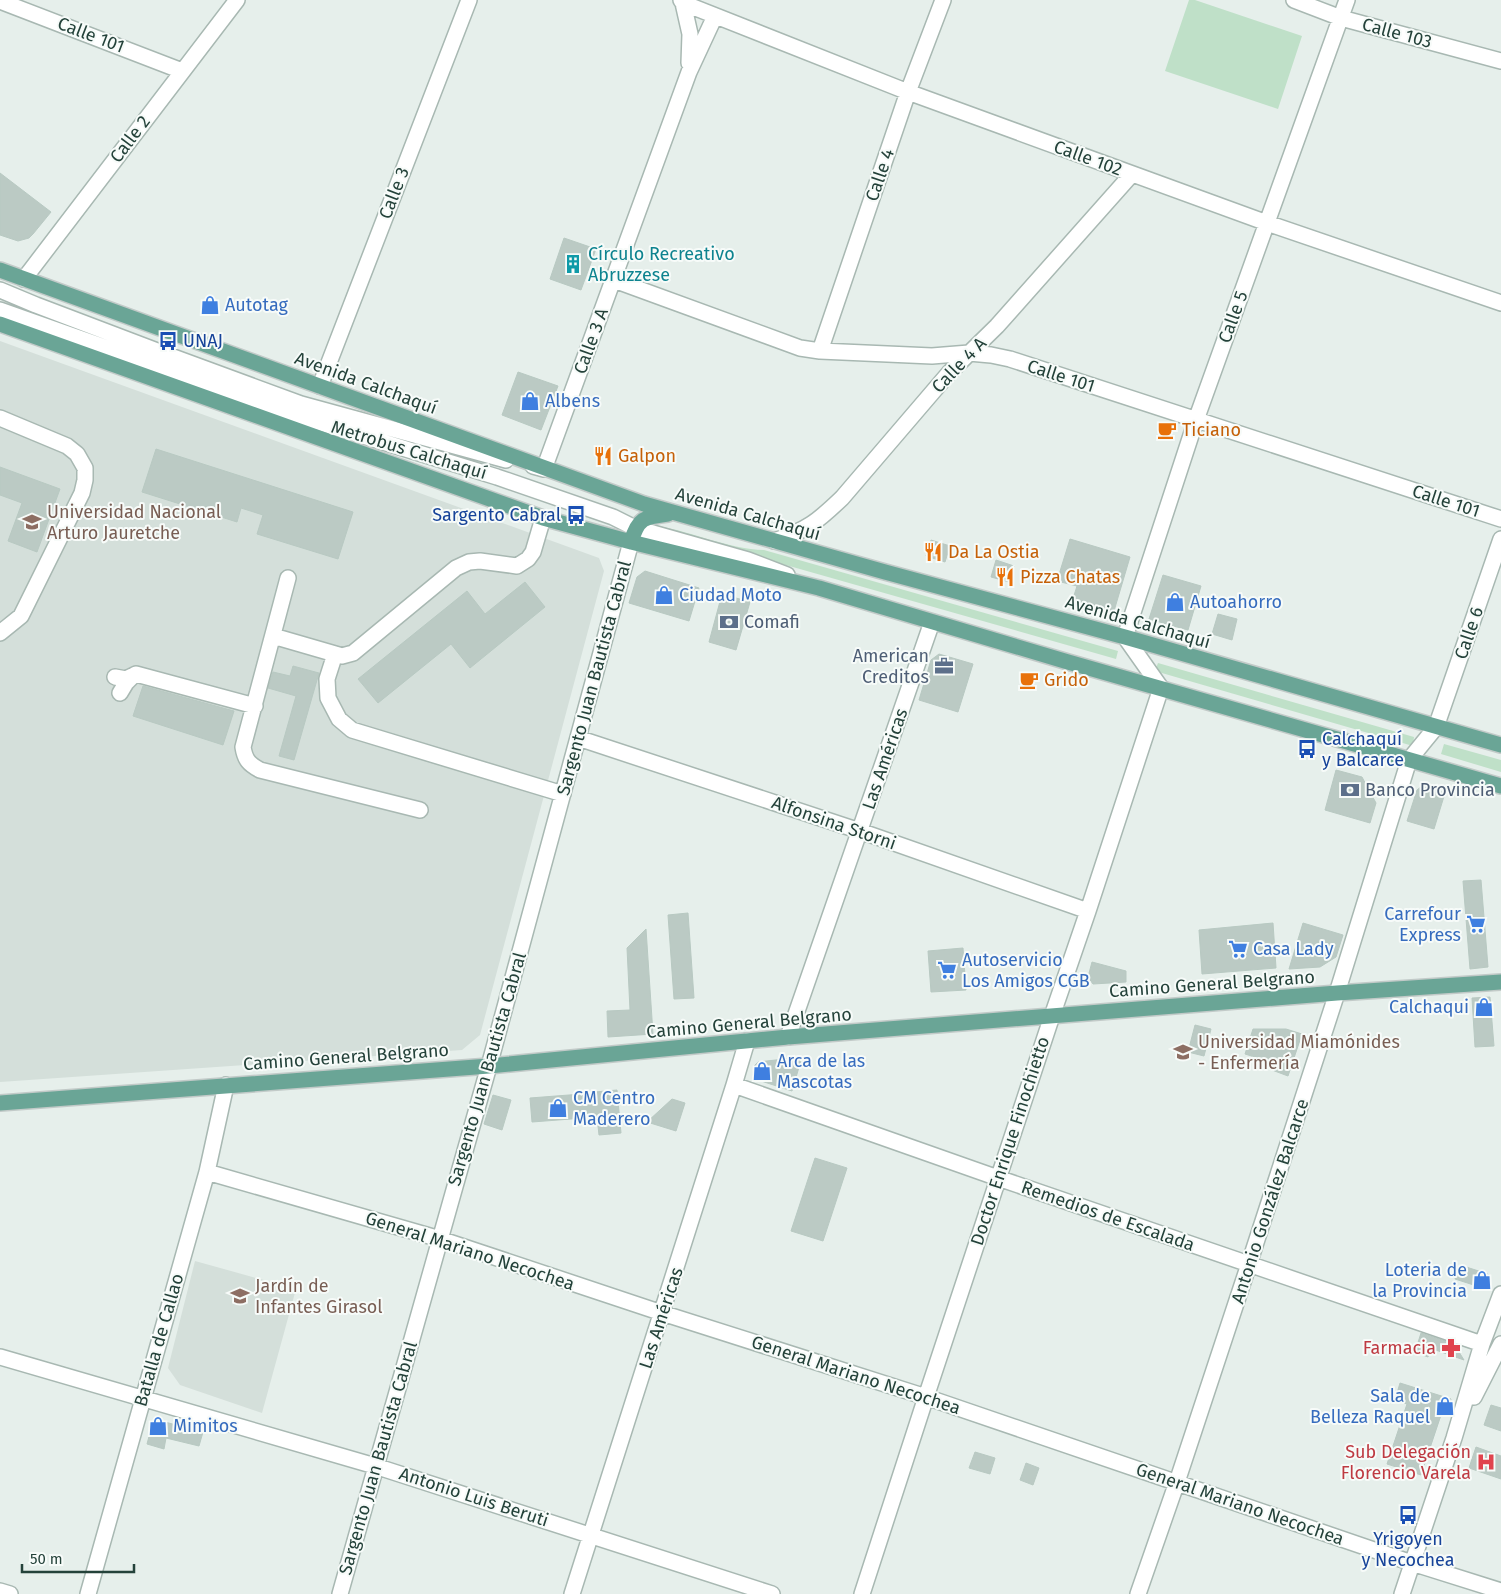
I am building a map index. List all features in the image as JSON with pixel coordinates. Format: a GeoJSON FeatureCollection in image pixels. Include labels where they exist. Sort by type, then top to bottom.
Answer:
{"type":"FeatureCollection","features":[{"type":"Feature","properties":{"kind":"main road","name":"Avenida Calchaquí"},"geometry":{"type":"LineString","coordinates":[[0,270],[544,469],[674,513],[1125,637],[1501,745]]}},
{"type":"Feature","properties":{"kind":"main road"},"geometry":{"type":"LineString","coordinates":[[0,324],[543,518],[633,535],[642,520],[649,516],[674,513]]}},
{"type":"Feature","properties":{"kind":"main road"},"geometry":{"type":"LineString","coordinates":[[819,588],[1501,786]]}},
{"type":"Feature","properties":{"kind":"main road","name":"Camino General Belgrano"},"geometry":{"type":"LineString","coordinates":[[0,1103],[489,1066],[788,1037],[1337,993],[1501,982]]}},
{"type":"Feature","properties":{"kind":"street","name":"Calle 2"},"geometry":{"type":"LineString","coordinates":[[24,279],[237,0]]}},
{"type":"Feature","properties":{"kind":"street","name":"Calle 3"},"geometry":{"type":"LineString","coordinates":[[320,386],[469,0]]}},
{"type":"Feature","properties":{"kind":"street","name":"Calle 4"},"geometry":{"type":"LineString","coordinates":[[820,351],[908,92],[943,0]]}},
{"type":"Feature","properties":{"kind":"street","name":"Calle 103"},"geometry":{"type":"LineString","coordinates":[[1294,0],[1341,18],[1501,61]]}},
{"type":"Feature","properties":{"kind":"street","name":"Calle 5"},"geometry":{"type":"LineString","coordinates":[[1125,637],[1196,420],[1347,0]]}},
{"type":"Feature","properties":{"kind":"street","name":"Calle 101"},"geometry":{"type":"LineString","coordinates":[[0,1],[182,71]]}},
{"type":"Feature","properties":{"kind":"street","name":"Calle 102"},"geometry":{"type":"LineString","coordinates":[[682,1],[715,16],[908,92],[1267,223],[1501,303]]}},
{"type":"Feature","properties":{"kind":"street","name":"Calle 3 A"},"geometry":{"type":"LineString","coordinates":[[682,1],[690,34],[689,72]]}},
{"type":"Feature","properties":{"kind":"street","name":"Calle 3 A"},"geometry":{"type":"LineString","coordinates":[[544,469],[689,72],[715,16]]}},
{"type":"Feature","properties":{"kind":"street","name":"Calle 4 A"},"geometry":{"type":"LineString","coordinates":[[774,541],[797,533],[822,517],[842,498],[943,380],[997,326],[1132,174]]}},
{"type":"Feature","properties":{"kind":"street","name":"Calle 101"},"geometry":{"type":"LineString","coordinates":[[614,280],[800,348],[820,351],[932,356],[969,353],[1010,359],[1501,519]]}},
{"type":"Feature","properties":{"kind":"street","name":"Metrobus Calchaquí"},"geometry":{"type":"LineString","coordinates":[[0,290],[301,404],[478,453],[544,469]]}},
{"type":"Feature","properties":{"kind":"street","name":"Metrobus Calchaquí"},"geometry":{"type":"LineString","coordinates":[[0,310],[308,419],[497,476],[613,517],[633,535],[748,560],[819,588]]}},
{"type":"Feature","properties":{"kind":"street"},"geometry":{"type":"LineString","coordinates":[[0,418],[67,446],[77,454],[81,461],[85,480],[82,493],[21,616],[0,633]]}},
{"type":"Feature","properties":{"kind":"street"},"geometry":{"type":"LineString","coordinates":[[273,636],[342,656],[353,653],[456,568],[470,562],[480,561],[517,566],[528,559],[533,552],[543,518]]}},
{"type":"Feature","properties":{"kind":"street","name":"Sargento Juan Bautista Cabral"},"geometry":{"type":"LineString","coordinates":[[340,1594],[489,1066],[633,535]]}},
{"type":"Feature","properties":{"kind":"street","name":"Calle 6"},"geometry":{"type":"LineString","coordinates":[[1436,727],[1501,539]]}},
{"type":"Feature","properties":{"kind":"street"},"geometry":{"type":"LineString","coordinates":[[288,578],[243,747],[244,757],[249,764],[260,770],[420,810]]}},
{"type":"Feature","properties":{"kind":"street","name":"Las Américas"},"geometry":{"type":"LineString","coordinates":[[788,1037],[932,622]]}},
{"type":"Feature","properties":{"kind":"street"},"geometry":{"type":"LineString","coordinates":[[1125,637],[1161,688]]}},
{"type":"Feature","properties":{"kind":"street"},"geometry":{"type":"LineString","coordinates":[[335,654],[327,679],[328,698],[339,719],[352,730],[563,794]]}},
{"type":"Feature","properties":{"kind":"street"},"geometry":{"type":"LineString","coordinates":[[115,677],[126,679],[136,674],[254,706]]}},
{"type":"Feature","properties":{"kind":"street"},"geometry":{"type":"LineString","coordinates":[[120,693],[129,679],[136,674]]}},
{"type":"Feature","properties":{"kind":"street","name":"Doctor Enrique Finochietto"},"geometry":{"type":"LineString","coordinates":[[862,1594],[1161,688]]}},
{"type":"Feature","properties":{"kind":"street","name":"Antonio González Balcarce"},"geometry":{"type":"LineString","coordinates":[[1138,1594],[1249,1264],[1337,993],[1409,760],[1436,727]]}},
{"type":"Feature","properties":{"kind":"street","name":"Alfonsina Storni"},"geometry":{"type":"LineString","coordinates":[[578,738],[860,832],[1088,912]]}},
{"type":"Feature","properties":{"kind":"street","name":"Las Américas"},"geometry":{"type":"LineString","coordinates":[[572,1594],[747,1041]]}},
{"type":"Feature","properties":{"kind":"street","name":"Batalla de Callao"},"geometry":{"type":"LineString","coordinates":[[88,1594],[207,1172],[226,1085]]}},
{"type":"Feature","properties":{"kind":"street","name":"Remedios de Escalada"},"geometry":{"type":"LineString","coordinates":[[734,1086],[1482,1344]]}},
{"type":"Feature","properties":{"kind":"street","name":"General Mariano Necochea"},"geometry":{"type":"LineString","coordinates":[[207,1172],[440,1239],[662,1313],[926,1397],[1412,1563],[1501,1591]]}},
{"type":"Feature","properties":{"kind":"street"},"geometry":{"type":"LineString","coordinates":[[1402,1594],[1483,1357],[1482,1344],[1501,1294]]}},
{"type":"Feature","properties":{"kind":"street"},"geometry":{"type":"LineString","coordinates":[[1454,1438],[1501,1344]]}},
{"type":"Feature","properties":{"kind":"street","name":"Antonio Luis Beruti"},"geometry":{"type":"LineString","coordinates":[[0,1357],[375,1466],[772,1594]]}},
{"type":"Feature","properties":{"kind":"street"},"geometry":{"type":"LineString","coordinates":[[0,1591],[10,1594]]}},
{"type":"Feature","properties":{"kind":"shaded area","name":"Universidad Nacional Arturo Jauretche"},"geometry":{"type":"Polygon","coordinates":[[[0,341],[599,558],[604,571],[480,1035],[462,1050],[0,1082],[0,341]]]}},
{"type":"Feature","properties":{"kind":"shaded area"},"geometry":{"type":"Polygon","coordinates":[[[195,1261],[296,1289],[262,1413],[180,1385],[168,1368],[195,1261]]]}},
{"type":"Feature","properties":{"kind":"green space"},"geometry":{"type":"Polygon","coordinates":[[[1189,0],[1195,0],[1302,36],[1278,109],[1165,71],[1189,0]]]}},
{"type":"Feature","properties":{"kind":"green space"},"geometry":{"type":"Polygon","coordinates":[[[658,526],[724,544],[764,550],[1118,651],[1116,659],[747,554],[658,526]]]}},
{"type":"Feature","properties":{"kind":"green space"},"geometry":{"type":"Polygon","coordinates":[[[1158,663],[1414,737],[1413,746],[1155,671],[1158,663]]]}},
{"type":"Feature","properties":{"kind":"green space"},"geometry":{"type":"Polygon","coordinates":[[[1444,744],[1501,760],[1501,772],[1441,754],[1444,744]]]}},
{"type":"Feature","properties":{"kind":"building"},"geometry":{"type":"Polygon","coordinates":[[[0,173],[51,212],[29,238],[18,241],[0,235],[0,173]]]}},
{"type":"Feature","properties":{"kind":"building","name":"Círculo Recreativo Abruzzese"},"geometry":{"type":"Polygon","coordinates":[[[564,238],[596,249],[581,290],[550,279],[564,238]]]}},
{"type":"Feature","properties":{"kind":"building","name":"Albens"},"geometry":{"type":"Polygon","coordinates":[[[518,372],[558,386],[541,430],[502,415],[518,372]]]}},
{"type":"Feature","properties":{"kind":"building"},"geometry":{"type":"Polygon","coordinates":[[[156,449],[353,512],[338,559],[257,534],[263,515],[241,508],[237,522],[142,492],[156,449]]]}},
{"type":"Feature","properties":{"kind":"building","name":"Universidad Nacional Arturo Jauretche"},"geometry":{"type":"Polygon","coordinates":[[[0,467],[60,489],[37,552],[8,541],[22,503],[0,495],[0,467]]]}},
{"type":"Feature","properties":{"kind":"building"},"geometry":{"type":"Polygon","coordinates":[[[1070,539],[1130,557],[1114,611],[1105,615],[1071,605],[1077,586],[1057,581],[1070,539]]]}},
{"type":"Feature","properties":{"kind":"building"},"geometry":{"type":"Polygon","coordinates":[[[931,540],[950,546],[945,562],[926,556],[931,540]]]}},
{"type":"Feature","properties":{"kind":"building"},"geometry":{"type":"Polygon","coordinates":[[[996,560],[1014,566],[1009,582],[991,577],[996,560]]]}},
{"type":"Feature","properties":{"kind":"building","name":"Ciudad Moto"},"geometry":{"type":"Polygon","coordinates":[[[645,571],[699,588],[689,621],[629,603],[637,577],[645,571]]]}},
{"type":"Feature","properties":{"kind":"building","name":"Autoahorro"},"geometry":{"type":"Polygon","coordinates":[[[1163,575],[1201,586],[1188,630],[1149,619],[1163,575]]]}},
{"type":"Feature","properties":{"kind":"building"},"geometry":{"type":"Polygon","coordinates":[[[525,582],[545,607],[470,668],[451,644],[378,703],[358,679],[467,591],[485,614],[525,582]]]}},
{"type":"Feature","properties":{"kind":"building","name":"Comafi"},"geometry":{"type":"Polygon","coordinates":[[[722,594],[750,602],[736,650],[709,642],[722,594]]]}},
{"type":"Feature","properties":{"kind":"building"},"geometry":{"type":"Polygon","coordinates":[[[1218,614],[1237,619],[1232,640],[1212,634],[1218,614]]]}},
{"type":"Feature","properties":{"kind":"building"},"geometry":{"type":"Polygon","coordinates":[[[939,654],[973,664],[958,712],[919,700],[931,660],[939,654]]]}},
{"type":"Feature","properties":{"kind":"building"},"geometry":{"type":"Polygon","coordinates":[[[293,666],[319,673],[294,760],[279,756],[296,696],[268,688],[273,672],[290,676],[293,666]]]}},
{"type":"Feature","properties":{"kind":"building"},"geometry":{"type":"Polygon","coordinates":[[[143,686],[234,711],[223,745],[133,716],[143,686]]]}},
{"type":"Feature","properties":{"kind":"building","name":"Banco Provincia"},"geometry":{"type":"Polygon","coordinates":[[[1336,770],[1362,777],[1376,803],[1370,823],[1325,810],[1336,770]]]}},
{"type":"Feature","properties":{"kind":"building"},"geometry":{"type":"Polygon","coordinates":[[[1422,786],[1445,793],[1434,829],[1407,821],[1417,790],[1422,786]]]}},
{"type":"Feature","properties":{"kind":"building","name":"Carrefour Express"},"geometry":{"type":"Polygon","coordinates":[[[1481,880],[1488,967],[1470,969],[1463,881],[1481,880]]]}},
{"type":"Feature","properties":{"kind":"building"},"geometry":{"type":"Polygon","coordinates":[[[688,913],[694,998],[674,999],[668,915],[688,913]]]}},
{"type":"Feature","properties":{"kind":"building","name":"Casa Lady"},"geometry":{"type":"Polygon","coordinates":[[[1273,923],[1276,968],[1202,974],[1199,930],[1273,923]]]}},
{"type":"Feature","properties":{"kind":"building"},"geometry":{"type":"Polygon","coordinates":[[[1303,923],[1343,935],[1336,957],[1320,967],[1289,969],[1303,923]]]}},
{"type":"Feature","properties":{"kind":"building"},"geometry":{"type":"Polygon","coordinates":[[[646,929],[653,1034],[608,1037],[607,1011],[630,1010],[627,948],[646,929]]]}},
{"type":"Feature","properties":{"kind":"building","name":"Autoservicio Los Amigos CGB"},"geometry":{"type":"Polygon","coordinates":[[[963,948],[966,990],[931,992],[928,951],[963,948]]]}},
{"type":"Feature","properties":{"kind":"building"},"geometry":{"type":"Polygon","coordinates":[[[1092,962],[1126,971],[1126,982],[1093,984],[1088,977],[1092,962]]]}},
{"type":"Feature","properties":{"kind":"building"},"geometry":{"type":"Polygon","coordinates":[[[1490,997],[1494,1046],[1475,1047],[1472,998],[1490,997]]]}},
{"type":"Feature","properties":{"kind":"building"},"geometry":{"type":"Polygon","coordinates":[[[1195,1025],[1211,1029],[1204,1056],[1188,1052],[1195,1025]]]}},
{"type":"Feature","properties":{"kind":"building"},"geometry":{"type":"Polygon","coordinates":[[[1253,1029],[1286,1029],[1302,1034],[1288,1076],[1272,1070],[1274,1063],[1245,1054],[1253,1029]]]}},
{"type":"Feature","properties":{"kind":"building"},"geometry":{"type":"Polygon","coordinates":[[[802,1057],[792,1091],[755,1079],[753,1075],[754,1066],[758,1062],[802,1057]]]}},
{"type":"Feature","properties":{"kind":"building"},"geometry":{"type":"Polygon","coordinates":[[[617,1090],[621,1133],[599,1135],[597,1117],[532,1122],[530,1098],[617,1090]]]}},
{"type":"Feature","properties":{"kind":"building"},"geometry":{"type":"Polygon","coordinates":[[[493,1095],[511,1100],[502,1130],[484,1124],[493,1095]]]}},
{"type":"Feature","properties":{"kind":"building"},"geometry":{"type":"Polygon","coordinates":[[[672,1099],[685,1103],[676,1131],[647,1122],[672,1099]]]}},
{"type":"Feature","properties":{"kind":"building"},"geometry":{"type":"Polygon","coordinates":[[[815,1158],[847,1168],[823,1241],[791,1231],[815,1158]]]}},
{"type":"Feature","properties":{"kind":"building"},"geometry":{"type":"Polygon","coordinates":[[[1460,1265],[1488,1274],[1483,1288],[1455,1279],[1460,1265]]]}},
{"type":"Feature","properties":{"kind":"building"},"geometry":{"type":"Polygon","coordinates":[[[1421,1333],[1454,1344],[1464,1360],[1430,1348],[1428,1357],[1415,1352],[1421,1333]]]}},
{"type":"Feature","properties":{"kind":"building"},"geometry":{"type":"Polygon","coordinates":[[[1400,1383],[1451,1399],[1446,1416],[1441,1415],[1421,1475],[1387,1464],[1407,1404],[1395,1400],[1400,1383]]]}},
{"type":"Feature","properties":{"kind":"building"},"geometry":{"type":"Polygon","coordinates":[[[1491,1405],[1501,1408],[1501,1431],[1484,1425],[1491,1405]]]}},
{"type":"Feature","properties":{"kind":"building"},"geometry":{"type":"Polygon","coordinates":[[[161,1421],[203,1432],[199,1446],[166,1438],[164,1449],[147,1444],[152,1425],[161,1421]]]}},
{"type":"Feature","properties":{"kind":"building","name":"Sub Delegación Florencio Varela"},"geometry":{"type":"Polygon","coordinates":[[[1476,1447],[1501,1456],[1501,1479],[1469,1468],[1476,1447]]]}},
{"type":"Feature","properties":{"kind":"building"},"geometry":{"type":"Polygon","coordinates":[[[975,1452],[995,1458],[990,1474],[969,1468],[975,1452]]]}},
{"type":"Feature","properties":{"kind":"building"},"geometry":{"type":"Polygon","coordinates":[[[1026,1463],[1039,1468],[1033,1485],[1020,1480],[1026,1463]]]}},
{"type":"Feature","properties":{"kind":"place","name":"Círculo Recreativo Abruzzese"},"geometry":{"type":"Point","coordinates":[573,264]}},
{"type":"Feature","properties":{"kind":"place","name":"Autotag"},"geometry":{"type":"Point","coordinates":[210,305]}},
{"type":"Feature","properties":{"kind":"place","name":"UNAJ"},"geometry":{"type":"Point","coordinates":[168,341]}},
{"type":"Feature","properties":{"kind":"place","name":"Albens"},"geometry":{"type":"Point","coordinates":[530,401]}},
{"type":"Feature","properties":{"kind":"place","name":"Ticiano"},"geometry":{"type":"Point","coordinates":[1167,430]}},
{"type":"Feature","properties":{"kind":"place","name":"Galpon"},"geometry":{"type":"Point","coordinates":[603,456]}},
{"type":"Feature","properties":{"kind":"place","name":"Sargento Cabral"},"geometry":{"type":"Point","coordinates":[576,515]}},
{"type":"Feature","properties":{"kind":"place","name":"Universidad Nacional Arturo Jauretche"},"geometry":{"type":"Point","coordinates":[32,522]}},
{"type":"Feature","properties":{"kind":"place","name":"Da La Ostia"},"geometry":{"type":"Point","coordinates":[933,552]}},
{"type":"Feature","properties":{"kind":"place","name":"Pizza Chatas"},"geometry":{"type":"Point","coordinates":[1005,577]}},
{"type":"Feature","properties":{"kind":"place","name":"Ciudad Moto"},"geometry":{"type":"Point","coordinates":[664,595]}},
{"type":"Feature","properties":{"kind":"place","name":"Autoahorro"},"geometry":{"type":"Point","coordinates":[1175,602]}},
{"type":"Feature","properties":{"kind":"place","name":"Comafi"},"geometry":{"type":"Point","coordinates":[729,622]}},
{"type":"Feature","properties":{"kind":"place","name":"American Creditos"},"geometry":{"type":"Point","coordinates":[944,666]}},
{"type":"Feature","properties":{"kind":"place","name":"Grido"},"geometry":{"type":"Point","coordinates":[1029,680]}},
{"type":"Feature","properties":{"kind":"place","name":"Calchaquí y Balcarce"},"geometry":{"type":"Point","coordinates":[1307,749]}},
{"type":"Feature","properties":{"kind":"place","name":"Banco Provincia"},"geometry":{"type":"Point","coordinates":[1350,790]}},
{"type":"Feature","properties":{"kind":"place","name":"Carrefour Express"},"geometry":{"type":"Point","coordinates":[1476,924]}},
{"type":"Feature","properties":{"kind":"place","name":"Casa Lady"},"geometry":{"type":"Point","coordinates":[1238,949]}},
{"type":"Feature","properties":{"kind":"place","name":"Autoservicio Los Amigos CGB"},"geometry":{"type":"Point","coordinates":[947,970]}},
{"type":"Feature","properties":{"kind":"place","name":"Calchaqui"},"geometry":{"type":"Point","coordinates":[1484,1007]}},
{"type":"Feature","properties":{"kind":"place","name":"Universidad Miamónides - Enfermería"},"geometry":{"type":"Point","coordinates":[1183,1052]}},
{"type":"Feature","properties":{"kind":"place","name":"Arca de las Mascotas"},"geometry":{"type":"Point","coordinates":[762,1071]}},
{"type":"Feature","properties":{"kind":"place","name":"CM Centro Maderero"},"geometry":{"type":"Point","coordinates":[558,1108]}},
{"type":"Feature","properties":{"kind":"place","name":"Loteria de la Provincia"},"geometry":{"type":"Point","coordinates":[1482,1280]}},
{"type":"Feature","properties":{"kind":"place","name":"Jardín de Infantes Girasol"},"geometry":{"type":"Point","coordinates":[240,1296]}},
{"type":"Feature","properties":{"kind":"place","name":"Farmacia"},"geometry":{"type":"Point","coordinates":[1451,1348]}},
{"type":"Feature","properties":{"kind":"place","name":"Sala de Belleza Raquel"},"geometry":{"type":"Point","coordinates":[1445,1406]}},
{"type":"Feature","properties":{"kind":"place","name":"Mimitos"},"geometry":{"type":"Point","coordinates":[158,1426]}},
{"type":"Feature","properties":{"kind":"place","name":"Sub Delegación Florencio Varela"},"geometry":{"type":"Point","coordinates":[1486,1462]}},
{"type":"Feature","properties":{"kind":"place","name":"Yrigoyen y Necochea"},"geometry":{"type":"Point","coordinates":[1408,1515]}}]}
